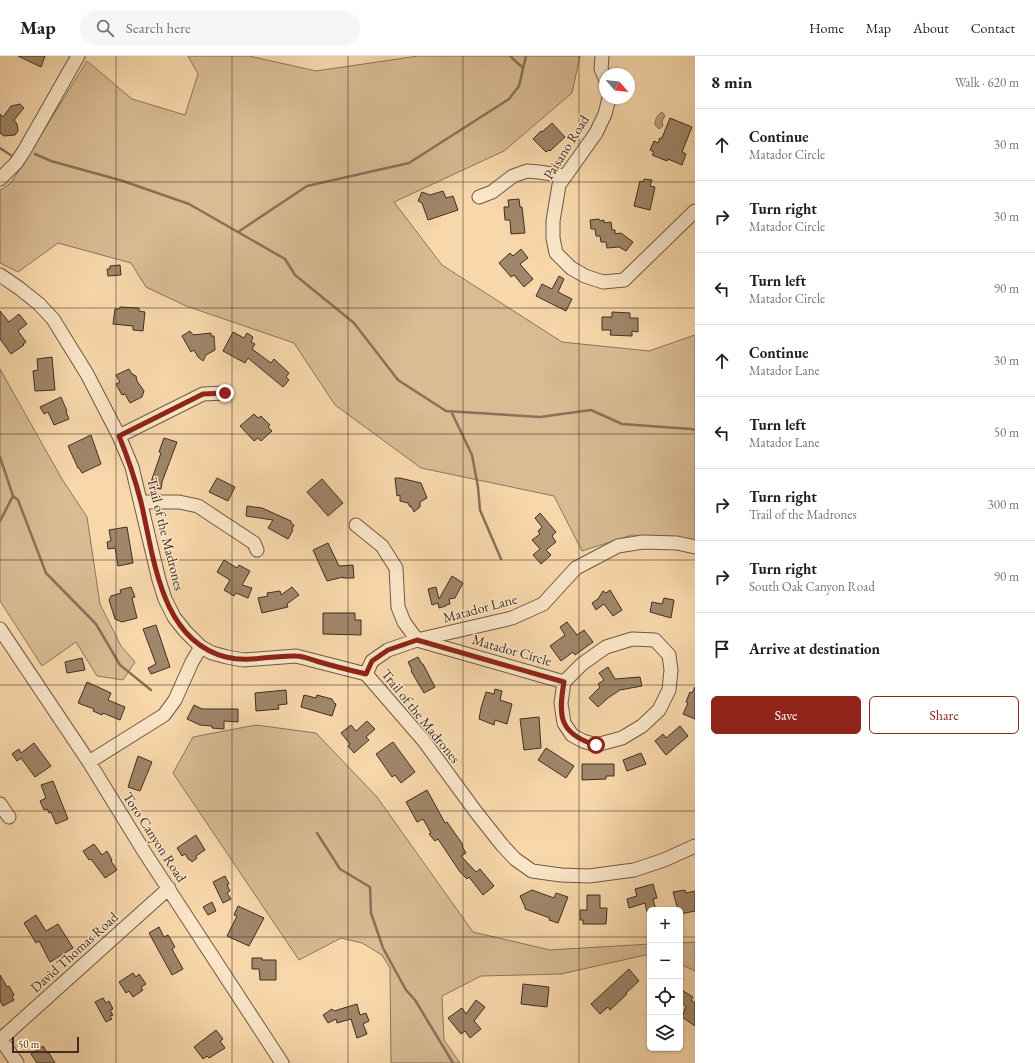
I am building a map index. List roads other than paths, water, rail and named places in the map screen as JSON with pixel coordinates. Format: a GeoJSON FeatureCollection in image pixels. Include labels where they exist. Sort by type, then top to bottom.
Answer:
{"type":"FeatureCollection","features":[{"type":"Feature","properties":{"kind":"street"},"geometry":{"type":"LineString","coordinates":[[0,179],[16,163],[24,152],[78,56]]}},
{"type":"Feature","properties":{"kind":"street"},"geometry":{"type":"LineString","coordinates":[[601,68],[602,56]]}},
{"type":"Feature","properties":{"kind":"street","name":"Paisano Road"},"geometry":{"type":"LineString","coordinates":[[608,104],[605,114],[596,133],[558,186],[553,221],[553,238],[556,253],[571,268],[585,276],[603,282],[624,280],[695,211]]}},
{"type":"Feature","properties":{"kind":"street"},"geometry":{"type":"LineString","coordinates":[[479,197],[492,192],[513,176],[527,171],[565,176]]}},
{"type":"Feature","properties":{"kind":"street","name":"Trail of the Madrones"},"geometry":{"type":"LineString","coordinates":[[0,275],[20,288],[39,304],[53,319],[87,374],[119,436],[132,467],[159,580],[165,599],[174,617],[201,647],[212,653],[227,658],[243,660],[296,656],[366,674],[424,741],[502,845],[515,860],[532,871],[560,875],[589,876],[634,870],[664,860],[695,846]]}},
{"type":"Feature","properties":{"kind":"street"},"geometry":{"type":"LineString","coordinates":[[119,436],[203,394],[225,393]]}},
{"type":"Feature","properties":{"kind":"street"},"geometry":{"type":"LineString","coordinates":[[141,502],[179,502],[198,506],[254,543],[258,550]]}},
{"type":"Feature","properties":{"kind":"street"},"geometry":{"type":"LineString","coordinates":[[356,525],[382,546],[396,568],[398,607],[404,622],[417,640]]}},
{"type":"Feature","properties":{"kind":"street","name":"Matador Lane"},"geometry":{"type":"LineString","coordinates":[[366,674],[372,661],[388,650],[417,640],[512,618],[543,604],[576,568],[618,546],[643,542],[677,543],[695,547]]}},
{"type":"Feature","properties":{"kind":"street","name":"Toro Canyon Road"},"geometry":{"type":"LineString","coordinates":[[0,629],[89,762],[276,1061]]}},
{"type":"Feature","properties":{"kind":"street","name":"Matador Circle"},"geometry":{"type":"LineString","coordinates":[[632,639],[655,640],[669,655],[671,670],[669,690],[658,710],[642,726],[622,738],[596,745],[583,741],[572,735],[564,723],[561,703],[564,682],[582,664],[606,647],[632,639]]}},
{"type":"Feature","properties":{"kind":"street","name":"Matador Circle"},"geometry":{"type":"LineString","coordinates":[[417,640],[564,682]]}},
{"type":"Feature","properties":{"kind":"street"},"geometry":{"type":"LineString","coordinates":[[89,762],[164,715],[175,700],[192,662],[201,647]]}},
{"type":"Feature","properties":{"kind":"street"},"geometry":{"type":"LineString","coordinates":[[0,804],[9,817]]}},
{"type":"Feature","properties":{"kind":"street","name":"David Thomas Road"},"geometry":{"type":"LineString","coordinates":[[1,1038],[169,888]]}},
{"type":"Feature","properties":{"kind":"street"},"geometry":{"type":"LineString","coordinates":[[1,1038],[17,1063]]}},
{"type":"Feature","properties":{"kind":"waterway"},"geometry":{"type":"LineString","coordinates":[[510,56],[523,68]]}},
{"type":"Feature","properties":{"kind":"waterway"},"geometry":{"type":"LineString","coordinates":[[238,232],[307,186],[409,163],[509,99],[519,86],[526,56]]}},
{"type":"Feature","properties":{"kind":"waterway"},"geometry":{"type":"LineString","coordinates":[[0,148],[12,156]]}},
{"type":"Feature","properties":{"kind":"waterway"},"geometry":{"type":"LineString","coordinates":[[35,154],[51,161],[123,181],[189,204],[285,259],[295,275],[354,323],[398,380],[446,411],[540,417],[591,410],[622,424],[695,430]]}},
{"type":"Feature","properties":{"kind":"waterway"},"geometry":{"type":"LineString","coordinates":[[451,411],[472,455],[478,487],[480,510],[501,559]]}},
{"type":"Feature","properties":{"kind":"waterway"},"geometry":{"type":"LineString","coordinates":[[0,457],[13,496],[0,521]]}},
{"type":"Feature","properties":{"kind":"waterway"},"geometry":{"type":"LineString","coordinates":[[13,496],[18,500],[46,573],[96,624],[120,665],[151,690]]}},
{"type":"Feature","properties":{"kind":"waterway"},"geometry":{"type":"LineString","coordinates":[[317,833],[340,869],[370,887],[371,913],[383,948],[406,990],[415,1000],[453,1063]]}}]}
